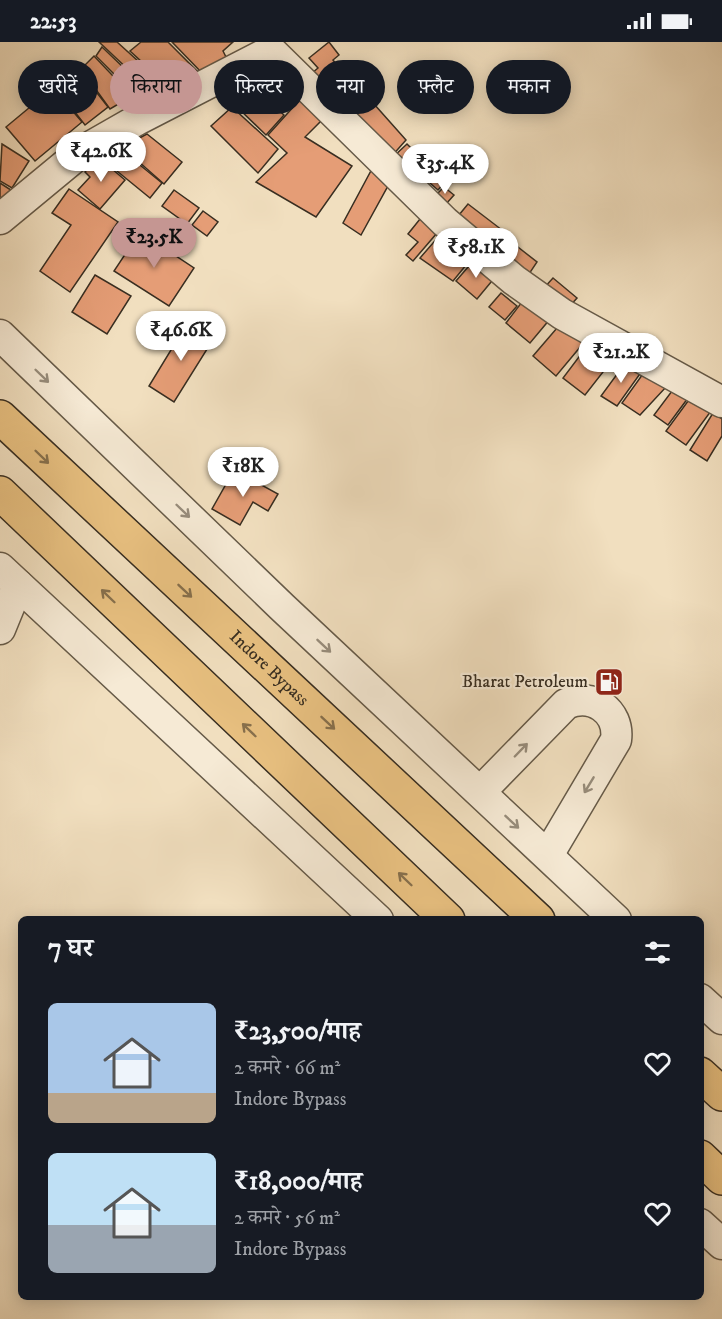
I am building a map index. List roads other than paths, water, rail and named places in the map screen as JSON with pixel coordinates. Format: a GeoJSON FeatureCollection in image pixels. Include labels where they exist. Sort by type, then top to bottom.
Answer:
{"type":"FeatureCollection","features":[{"type":"Feature","properties":{"kind":"highway","name":"Indore Bypass"},"geometry":{"type":"LineString","coordinates":[[0,417],[534,916]]}},
{"type":"Feature","properties":{"kind":"highway"},"geometry":{"type":"LineString","coordinates":[[0,493],[444,916]]}},
{"type":"Feature","properties":{"kind":"highway"},"geometry":{"type":"LineString","coordinates":[[704,1078],[722,1094]]}},
{"type":"Feature","properties":{"kind":"highway"},"geometry":{"type":"LineString","coordinates":[[704,1161],[722,1178]]}},
{"type":"Feature","properties":{"kind":"street"},"geometry":{"type":"LineString","coordinates":[[0,219],[81,152],[268,46],[445,222],[514,280],[562,314],[722,402]]}},
{"type":"Feature","properties":{"kind":"street"},"geometry":{"type":"LineString","coordinates":[[0,335],[282,607],[612,916]]}},
{"type":"Feature","properties":{"kind":"street"},"geometry":{"type":"LineString","coordinates":[[0,629],[9,577]]}},
{"type":"Feature","properties":{"kind":"street"},"geometry":{"type":"LineString","coordinates":[[9,577],[374,916]]}},
{"type":"Feature","properties":{"kind":"street"},"geometry":{"type":"LineString","coordinates":[[480,792],[566,704],[578,699],[592,700],[606,709],[614,719],[617,729],[615,740],[548,855]]}},
{"type":"Feature","properties":{"kind":"street"},"geometry":{"type":"LineString","coordinates":[[704,1003],[722,1019]]}},
{"type":"Feature","properties":{"kind":"street"},"geometry":{"type":"LineString","coordinates":[[704,1228],[722,1244]]}},
{"type":"Feature","properties":{"kind":"place","name":"Bharat Petroleum"},"geometry":{"type":"Point","coordinates":[609,682]}}]}
